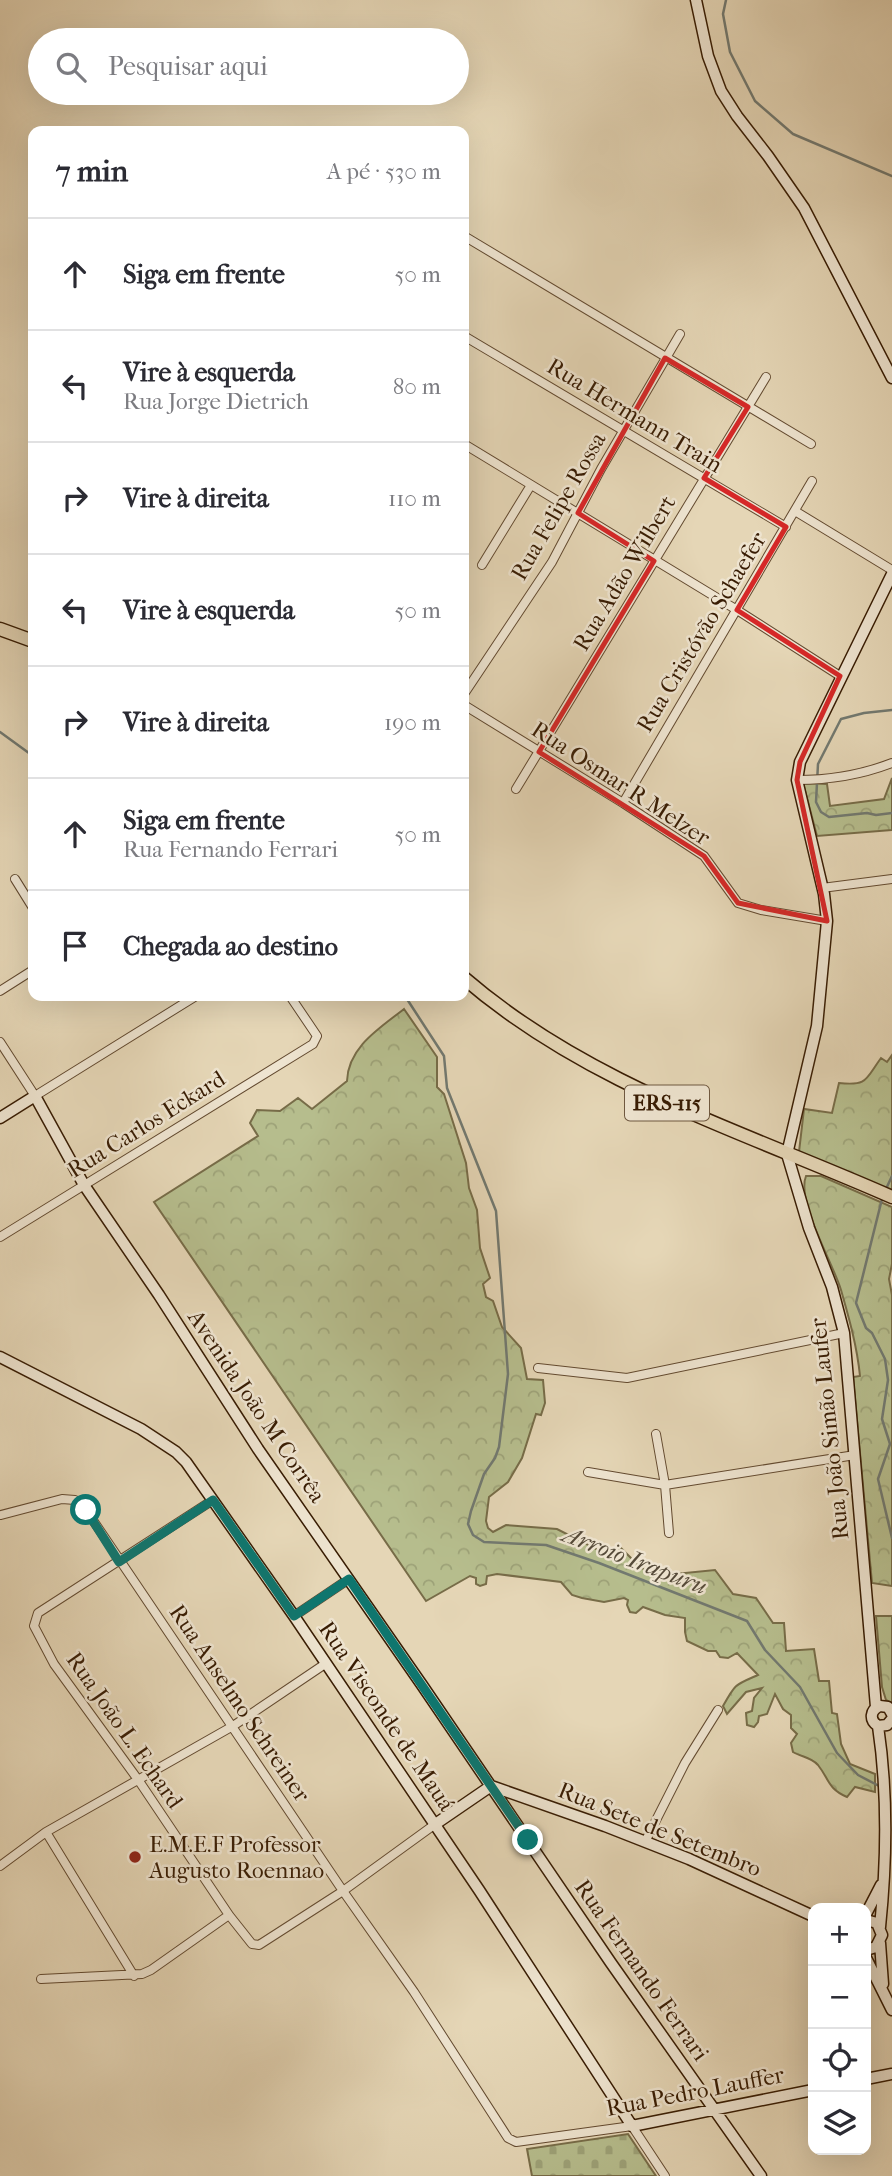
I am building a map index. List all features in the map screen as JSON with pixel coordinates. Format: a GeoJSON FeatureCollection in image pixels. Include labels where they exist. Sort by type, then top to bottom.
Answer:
{"type":"FeatureCollection","features":[{"type":"Feature","properties":{"kind":"main road"},"geometry":{"type":"LineString","coordinates":[[696,0],[708,56],[721,91],[804,208],[892,378]]}},
{"type":"Feature","properties":{"kind":"main road"},"geometry":{"type":"LineString","coordinates":[[787,1154],[817,1026],[827,921],[797,780],[800,762],[892,572]]}},
{"type":"Feature","properties":{"kind":"main road"},"geometry":{"type":"LineString","coordinates":[[0,629],[28,639]]}},
{"type":"Feature","properties":{"kind":"main road","name":"ERS-115"},"geometry":{"type":"LineString","coordinates":[[469,982],[524,1026],[600,1071],[650,1096],[892,1197]]}},
{"type":"Feature","properties":{"kind":"main road"},"geometry":{"type":"LineString","coordinates":[[0,1118],[35,1096]]}},
{"type":"Feature","properties":{"kind":"main road","name":"Avenida João M Corrêa"},"geometry":{"type":"LineString","coordinates":[[35,1096],[84,1185],[258,1449],[491,1786]]}},
{"type":"Feature","properties":{"kind":"main road","name":"Rua João Simão Laufer"},"geometry":{"type":"LineString","coordinates":[[787,1154],[809,1228],[832,1287],[844,1333],[876,1707],[872,1719],[887,1721]]}},
{"type":"Feature","properties":{"kind":"main road","name":"Rua Visconde de Mauá"},"geometry":{"type":"LineString","coordinates":[[0,1357],[159,1440],[186,1462],[294,1616],[540,1980],[632,2126]]}},
{"type":"Feature","properties":{"kind":"main road"},"geometry":{"type":"LineString","coordinates":[[876,1707],[884,1706],[887,1721],[882,1754],[887,1844],[880,1927],[883,1990]]}},
{"type":"Feature","properties":{"kind":"main road"},"geometry":{"type":"LineString","coordinates":[[434,1825],[491,1786]]}},
{"type":"Feature","properties":{"kind":"main road","name":"Rua Sete de Setembro"},"geometry":{"type":"LineString","coordinates":[[491,1786],[689,1859],[808,1914]]}},
{"type":"Feature","properties":{"kind":"main road","name":"Rua Fernando Ferrari"},"geometry":{"type":"LineString","coordinates":[[491,1786],[761,2176]]}},
{"type":"Feature","properties":{"kind":"main road"},"geometry":{"type":"LineString","coordinates":[[871,1905],[884,1880]]}},
{"type":"Feature","properties":{"kind":"main road"},"geometry":{"type":"LineString","coordinates":[[871,1920],[880,1927]]}},
{"type":"Feature","properties":{"kind":"main road"},"geometry":{"type":"LineString","coordinates":[[871,1950],[880,1943]]}},
{"type":"Feature","properties":{"kind":"main road"},"geometry":{"type":"LineString","coordinates":[[870,1966],[892,2010]]}},
{"type":"Feature","properties":{"kind":"main road"},"geometry":{"type":"LineString","coordinates":[[871,2079],[892,2074]]}},
{"type":"Feature","properties":{"kind":"main road","name":"Rua Pedro Lauffer"},"geometry":{"type":"LineString","coordinates":[[632,2126],[808,2091]]}},
{"type":"Feature","properties":{"kind":"street"},"geometry":{"type":"LineString","coordinates":[[469,239],[811,444]]}},
{"type":"Feature","properties":{"kind":"street","name":"Rua Felipe Rossa"},"geometry":{"type":"LineString","coordinates":[[469,686],[552,562],[622,431],[680,334]]}},
{"type":"Feature","properties":{"kind":"street","name":"Rua Hermann Train"},"geometry":{"type":"LineString","coordinates":[[469,338],[786,527]]}},
{"type":"Feature","properties":{"kind":"street","name":"Rua Adão Wilbert"},"geometry":{"type":"LineString","coordinates":[[516,789],[766,377]]}},
{"type":"Feature","properties":{"kind":"street"},"geometry":{"type":"LineString","coordinates":[[469,447],[840,676]]}},
{"type":"Feature","properties":{"kind":"street","name":"Rua Cristóvão Schaefer"},"geometry":{"type":"LineString","coordinates":[[623,803],[812,481]]}},
{"type":"Feature","properties":{"kind":"street"},"geometry":{"type":"LineString","coordinates":[[482,565],[531,485]]}},
{"type":"Feature","properties":{"kind":"street"},"geometry":{"type":"LineString","coordinates":[[795,511],[892,572]]}},
{"type":"Feature","properties":{"kind":"street","name":"Rua Osmar R Melzer"},"geometry":{"type":"LineString","coordinates":[[469,708],[704,856],[738,903],[761,910],[827,921]]}},
{"type":"Feature","properties":{"kind":"street"},"geometry":{"type":"LineString","coordinates":[[797,780],[850,776],[892,763]]}},
{"type":"Feature","properties":{"kind":"street"},"geometry":{"type":"LineString","coordinates":[[15,879],[28,900]]}},
{"type":"Feature","properties":{"kind":"street"},"geometry":{"type":"LineString","coordinates":[[822,888],[892,879]]}},
{"type":"Feature","properties":{"kind":"street"},"geometry":{"type":"LineString","coordinates":[[0,990],[28,973]]}},
{"type":"Feature","properties":{"kind":"street"},"geometry":{"type":"LineString","coordinates":[[35,1096],[189,1001]]}},
{"type":"Feature","properties":{"kind":"street","name":"Rua Carlos Eckard"},"geometry":{"type":"LineString","coordinates":[[0,1237],[313,1044],[317,1035],[293,1001]]}},
{"type":"Feature","properties":{"kind":"street","name":"Avenida João M Corrêa"},"geometry":{"type":"LineString","coordinates":[[0,1042],[35,1096]]}},
{"type":"Feature","properties":{"kind":"street"},"geometry":{"type":"LineString","coordinates":[[538,1368],[627,1378],[844,1333]]}},
{"type":"Feature","properties":{"kind":"street"},"geometry":{"type":"LineString","coordinates":[[656,1434],[666,1485],[669,1533]]}},
{"type":"Feature","properties":{"kind":"street"},"geometry":{"type":"LineString","coordinates":[[588,1472],[666,1485],[855,1455]]}},
{"type":"Feature","properties":{"kind":"street","name":"Rua Anselmo Schreiner"},"geometry":{"type":"LineString","coordinates":[[1,1516],[62,1499],[75,1500],[86,1510],[414,1992],[505,2134]]}},
{"type":"Feature","properties":{"kind":"street"},"geometry":{"type":"LineString","coordinates":[[119,1562],[213,1500]]}},
{"type":"Feature","properties":{"kind":"street","name":"Rua João L. Echard"},"geometry":{"type":"LineString","coordinates":[[119,1562],[43,1610],[35,1618],[34,1626],[44,1649],[251,1944],[260,1945],[343,1891]]}},
{"type":"Feature","properties":{"kind":"street"},"geometry":{"type":"LineString","coordinates":[[294,1616],[349,1579]]}},
{"type":"Feature","properties":{"kind":"street"},"geometry":{"type":"LineString","coordinates":[[0,1866],[46,1832],[233,1726],[325,1664]]}},
{"type":"Feature","properties":{"kind":"street"},"geometry":{"type":"LineString","coordinates":[[645,1842],[685,1763],[718,1710]]}},
{"type":"Feature","properties":{"kind":"street"},"geometry":{"type":"LineString","coordinates":[[343,1891],[434,1825]]}},
{"type":"Feature","properties":{"kind":"street"},"geometry":{"type":"LineString","coordinates":[[46,1832],[134,1976]]}},
{"type":"Feature","properties":{"kind":"street"},"geometry":{"type":"LineString","coordinates":[[41,1979],[134,1976],[151,1970],[229,1915]]}},
{"type":"Feature","properties":{"kind":"street","name":"Rua Pedro Lauffer"},"geometry":{"type":"LineString","coordinates":[[505,2134],[516,2142],[632,2126]]}},
{"type":"Feature","properties":{"kind":"street","name":"Rua Visconde de Mauá"},"geometry":{"type":"LineString","coordinates":[[632,2126],[665,2176]]}},
{"type":"Feature","properties":{"kind":"highlighted area"},"geometry":{"type":"Polygon","coordinates":[[[665,358],[748,407],[704,478],[786,527],[737,610],[840,676],[800,762],[797,780],[827,921],[738,903],[704,856],[539,752],[654,561],[578,513],[665,358]]]}},
{"type":"Feature","properties":{"kind":"green space"},"geometry":{"type":"Polygon","coordinates":[[[892,778],[892,830],[817,836],[803,783],[827,784],[830,806],[884,799],[892,778]]]}},
{"type":"Feature","properties":{"kind":"green space"},"geometry":{"type":"Polygon","coordinates":[[[404,1009],[437,1057],[437,1087],[444,1094],[466,1163],[469,1188],[477,1210],[480,1248],[490,1278],[483,1284],[486,1297],[493,1301],[502,1327],[521,1348],[527,1379],[543,1380],[545,1403],[541,1415],[536,1414],[522,1458],[508,1482],[489,1497],[486,1521],[488,1528],[493,1532],[506,1525],[557,1529],[596,1549],[621,1548],[641,1568],[665,1575],[715,1570],[733,1594],[756,1598],[773,1623],[784,1623],[786,1651],[814,1649],[819,1681],[829,1681],[832,1713],[837,1714],[841,1744],[850,1764],[875,1774],[875,1792],[855,1787],[847,1797],[832,1787],[815,1762],[793,1752],[791,1743],[797,1734],[791,1728],[791,1715],[783,1709],[775,1694],[767,1714],[759,1716],[754,1727],[747,1725],[746,1713],[752,1711],[754,1698],[762,1688],[746,1692],[727,1714],[723,1706],[734,1689],[740,1683],[758,1675],[737,1653],[728,1658],[720,1657],[716,1651],[708,1651],[687,1641],[685,1618],[665,1615],[643,1607],[636,1613],[630,1612],[628,1600],[624,1598],[604,1602],[582,1598],[572,1595],[561,1582],[497,1574],[487,1576],[486,1584],[480,1586],[476,1584],[476,1578],[470,1576],[426,1601],[154,1202],[258,1136],[250,1123],[257,1110],[280,1111],[298,1098],[312,1109],[347,1081],[353,1058],[367,1039],[404,1009]]]}},
{"type":"Feature","properties":{"kind":"green space"},"geometry":{"type":"Polygon","coordinates":[[[892,1055],[892,1192],[799,1152],[804,1109],[832,1113],[839,1083],[865,1080],[881,1058],[887,1062],[892,1055]]]}},
{"type":"Feature","properties":{"kind":"green space"},"geometry":{"type":"Polygon","coordinates":[[[806,1176],[821,1176],[892,1207],[892,1264],[889,1279],[892,1295],[892,1586],[872,1583],[853,1377],[860,1376],[857,1354],[837,1278],[806,1201],[806,1176]]]}},
{"type":"Feature","properties":{"kind":"green space"},"geometry":{"type":"Polygon","coordinates":[[[876,1616],[892,1616],[892,1703],[886,1700],[882,1687],[876,1616]]]}},
{"type":"Feature","properties":{"kind":"green space"},"geometry":{"type":"Polygon","coordinates":[[[628,2134],[656,2176],[532,2176],[527,2149],[628,2134]]]}},
{"type":"Feature","properties":{"kind":"waterway"},"geometry":{"type":"LineString","coordinates":[[726,0],[723,14],[730,52],[755,101],[793,134],[892,176]]}},
{"type":"Feature","properties":{"kind":"waterway"},"geometry":{"type":"LineString","coordinates":[[892,710],[841,719],[818,764],[816,802],[821,812],[829,817],[892,813]]}},
{"type":"Feature","properties":{"kind":"waterway","name":"Arroio Irapuru"},"geometry":{"type":"LineString","coordinates":[[0,732],[28,752]]}},
{"type":"Feature","properties":{"kind":"waterway","name":"Arroio Irapuru"},"geometry":{"type":"LineString","coordinates":[[408,1001],[444,1056],[447,1088],[496,1211],[508,1374],[499,1447],[484,1474],[468,1524],[473,1535],[484,1542],[546,1545],[747,1621],[765,1650],[800,1687],[837,1753],[858,1775],[881,1787]]}},
{"type":"Feature","properties":{"kind":"waterway"},"geometry":{"type":"LineString","coordinates":[[886,1189],[892,1176]]}},
{"type":"Feature","properties":{"kind":"waterway"},"geometry":{"type":"LineString","coordinates":[[882,1199],[856,1303],[866,1328],[872,1333],[885,1359],[888,1380],[882,1419],[890,1444],[878,1479],[892,1538]]}},
{"type":"Feature","properties":{"kind":"place","name":"E.M.E.F Professor Augusto Roennao"},"geometry":{"type":"Point","coordinates":[135,1857]}},
{"type":"Feature","properties":{"kind":"route"},"geometry":{"type":"LineString","coordinates":[[86,1510],[119,1562],[213,1500],[294,1616],[349,1579],[528,1840]]}}]}
